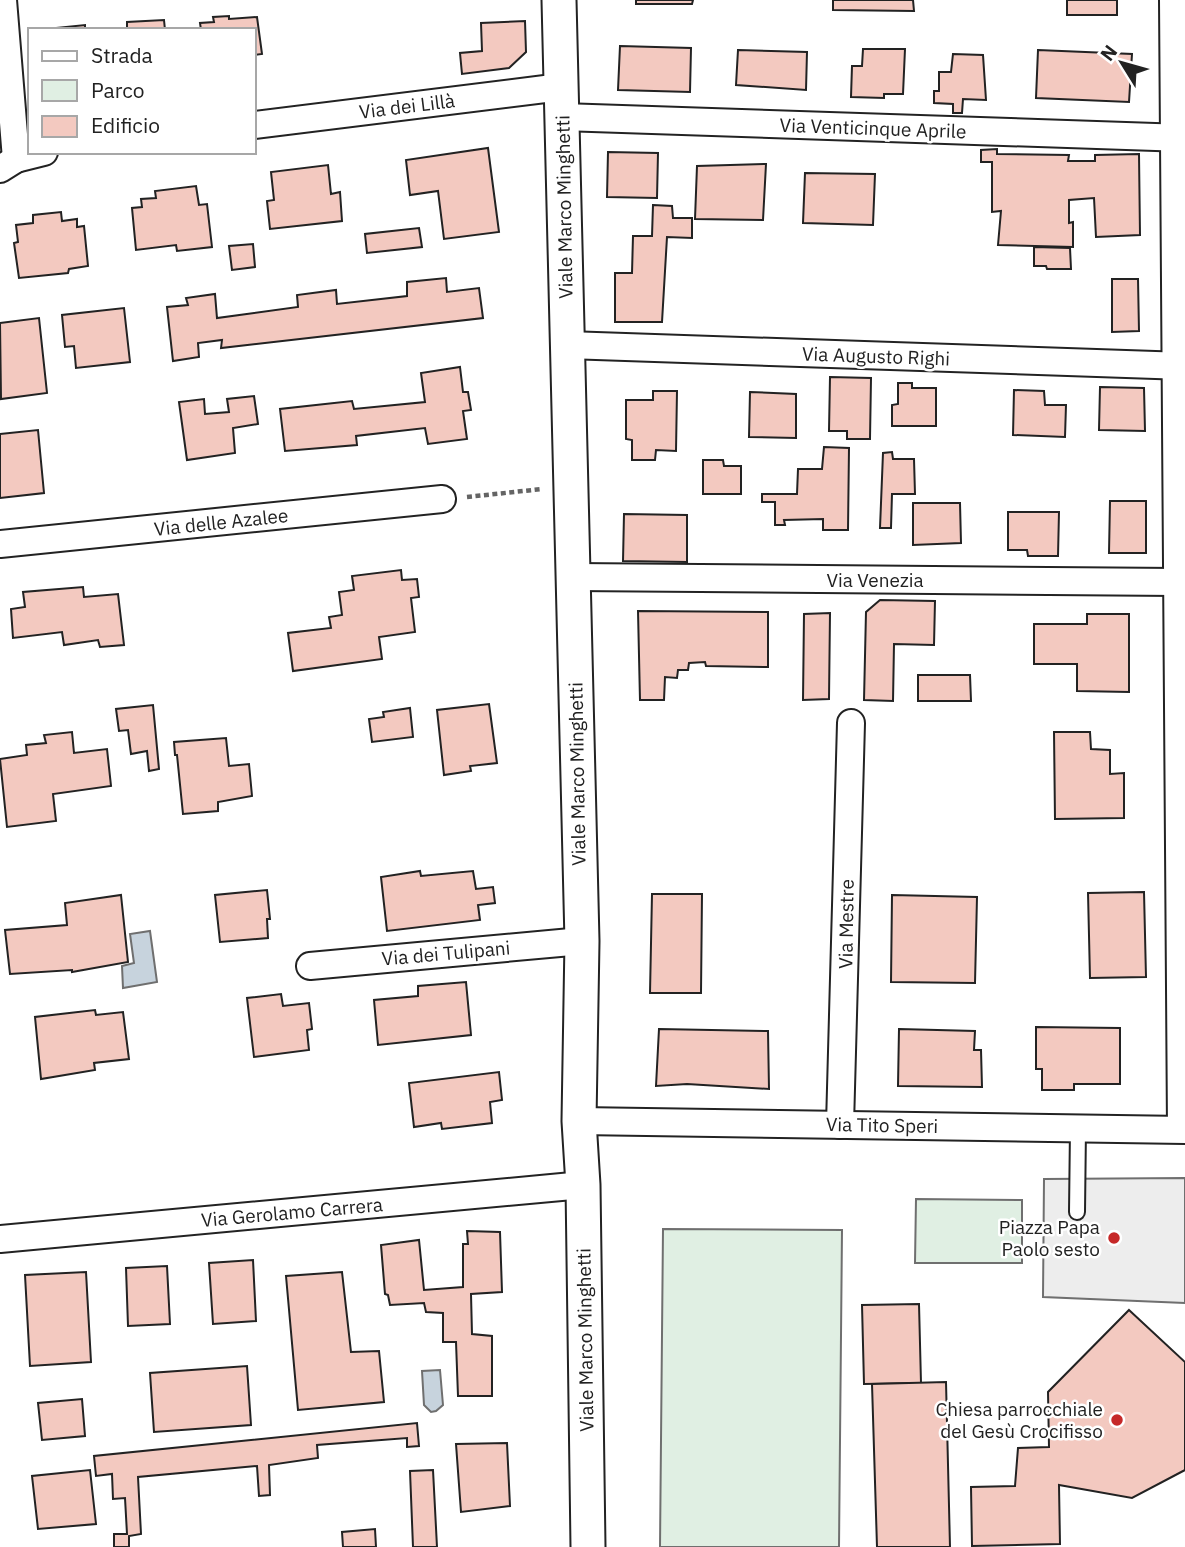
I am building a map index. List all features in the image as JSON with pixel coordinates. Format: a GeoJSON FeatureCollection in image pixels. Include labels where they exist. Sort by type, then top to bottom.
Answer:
{"type":"FeatureCollection","features":[{"type":"Feature","properties":{"kind":"street"},"geometry":{"type":"LineString","coordinates":[[3,0],[8,164],[38,154]]}},
{"type":"Feature","properties":{"kind":"street","name":"Viale Marco Minghetti"},"geometry":{"type":"LineString","coordinates":[[559,0],[582,941],[579,1121],[583,1185],[589,1547]]}},
{"type":"Feature","properties":{"kind":"street"},"geometry":{"type":"LineString","coordinates":[[1173,0],[1179,138],[1177,582],[1181,641],[1183,1129]]}},
{"type":"Feature","properties":{"kind":"street","name":"Via dei Lillà"},"geometry":{"type":"LineString","coordinates":[[256,125],[561,102]]}},
{"type":"Feature","properties":{"kind":"street","name":"Via Venticinque Aprile"},"geometry":{"type":"LineString","coordinates":[[561,102],[1179,138]]}},
{"type":"Feature","properties":{"kind":"street","name":"Via Augusto Righi"},"geometry":{"type":"LineString","coordinates":[[567,345],[1180,366]]}},
{"type":"Feature","properties":{"kind":"street","name":"Via delle Azalee"},"geometry":{"type":"LineString","coordinates":[[0,544],[442,499]]}},
{"type":"Feature","properties":{"kind":"street","name":"Via Venezia"},"geometry":{"type":"LineString","coordinates":[[573,577],[1177,582]]}},
{"type":"Feature","properties":{"kind":"street","name":"Via Mestre"},"geometry":{"type":"LineString","coordinates":[[841,1125],[851,723]]}},
{"type":"Feature","properties":{"kind":"street","name":"Via dei Tulipani"},"geometry":{"type":"LineString","coordinates":[[310,966],[582,941]]}},
{"type":"Feature","properties":{"kind":"street","name":"Via Tito Speri"},"geometry":{"type":"LineString","coordinates":[[579,1121],[1183,1129]]}},
{"type":"Feature","properties":{"kind":"street","name":"Via Gerolamo Carrera"},"geometry":{"type":"LineString","coordinates":[[0,1239],[583,1185]]}},
{"type":"Feature","properties":{"kind":"lane"},"geometry":{"type":"LineString","coordinates":[[1077,1212],[1078,1128]]}},
{"type":"Feature","properties":{"kind":"path"},"geometry":{"type":"LineString","coordinates":[[442,499],[570,486]]}},
{"type":"Feature","properties":{"kind":"green space"},"geometry":{"type":"Polygon","coordinates":[[[916,1199],[1022,1200],[1022,1263],[915,1263],[916,1199]]]}},
{"type":"Feature","properties":{"kind":"green space"},"geometry":{"type":"Polygon","coordinates":[[[663,1229],[842,1230],[839,1547],[660,1547],[663,1229]]]}},
{"type":"Feature","properties":{"kind":"shaded area"},"geometry":{"type":"Polygon","coordinates":[[[150,931],[157,982],[123,988],[122,966],[134,963],[130,934],[150,931]]]}},
{"type":"Feature","properties":{"kind":"shaded area","name":"Piazza Papa Paolo sesto"},"geometry":{"type":"Polygon","coordinates":[[[1185,1178],[1185,1303],[1043,1297],[1044,1179],[1185,1178]]]}},
{"type":"Feature","properties":{"kind":"shaded area"},"geometry":{"type":"Polygon","coordinates":[[[440,1370],[443,1405],[431,1412],[424,1405],[422,1371],[440,1370]]]}},
{"type":"Feature","properties":{"kind":"building"},"geometry":{"type":"Polygon","coordinates":[[[636,0],[693,0],[692,4],[636,4],[636,0]]]}},
{"type":"Feature","properties":{"kind":"building"},"geometry":{"type":"Polygon","coordinates":[[[833,0],[913,0],[914,11],[833,10],[833,0]]]}},
{"type":"Feature","properties":{"kind":"building"},"geometry":{"type":"Polygon","coordinates":[[[1067,0],[1117,0],[1117,15],[1067,15],[1067,0]]]}},
{"type":"Feature","properties":{"kind":"building"},"geometry":{"type":"Polygon","coordinates":[[[213,17],[257,17],[262,54],[256,55],[256,28],[201,28],[200,23],[214,22],[213,17]]]}},
{"type":"Feature","properties":{"kind":"building"},"geometry":{"type":"Polygon","coordinates":[[[164,20],[165,28],[127,28],[127,22],[164,20]]]}},
{"type":"Feature","properties":{"kind":"building"},"geometry":{"type":"Polygon","coordinates":[[[525,21],[526,52],[509,68],[462,74],[460,53],[482,51],[481,23],[525,21]]]}},
{"type":"Feature","properties":{"kind":"building"},"geometry":{"type":"Polygon","coordinates":[[[85,25],[85,28],[56,28],[85,25]]]}},
{"type":"Feature","properties":{"kind":"building"},"geometry":{"type":"Polygon","coordinates":[[[620,46],[691,48],[690,92],[618,90],[620,46]]]}},
{"type":"Feature","properties":{"kind":"building"},"geometry":{"type":"Polygon","coordinates":[[[863,49],[905,49],[903,94],[884,94],[884,98],[851,97],[852,66],[862,66],[863,49]]]}},
{"type":"Feature","properties":{"kind":"building"},"geometry":{"type":"Polygon","coordinates":[[[738,50],[807,52],[806,90],[736,85],[738,50]]]}},
{"type":"Feature","properties":{"kind":"building"},"geometry":{"type":"Polygon","coordinates":[[[1038,50],[1132,54],[1129,102],[1036,98],[1038,50]]]}},
{"type":"Feature","properties":{"kind":"building"},"geometry":{"type":"Polygon","coordinates":[[[953,54],[983,55],[986,100],[963,99],[962,113],[953,113],[953,104],[934,103],[934,91],[939,91],[939,72],[951,72],[953,54]]]}},
{"type":"Feature","properties":{"kind":"building"},"geometry":{"type":"Polygon","coordinates":[[[488,148],[499,232],[444,239],[438,191],[410,195],[406,160],[488,148]]]}},
{"type":"Feature","properties":{"kind":"building"},"geometry":{"type":"Polygon","coordinates":[[[997,149],[997,154],[1069,155],[1068,161],[1095,161],[1095,155],[1139,154],[1140,235],[1096,237],[1094,198],[1069,200],[1069,223],[1073,222],[1073,247],[998,245],[1001,211],[992,212],[992,162],[981,162],[981,150],[997,149]]]}},
{"type":"Feature","properties":{"kind":"building"},"geometry":{"type":"Polygon","coordinates":[[[608,152],[658,153],[657,198],[607,197],[608,152]]]}},
{"type":"Feature","properties":{"kind":"building"},"geometry":{"type":"Polygon","coordinates":[[[766,164],[763,220],[695,219],[697,166],[766,164]]]}},
{"type":"Feature","properties":{"kind":"building"},"geometry":{"type":"Polygon","coordinates":[[[328,165],[331,194],[340,192],[342,221],[270,229],[267,201],[274,200],[271,172],[328,165]]]}},
{"type":"Feature","properties":{"kind":"building"},"geometry":{"type":"Polygon","coordinates":[[[805,173],[875,174],[873,225],[803,223],[805,173]]]}},
{"type":"Feature","properties":{"kind":"building"},"geometry":{"type":"Polygon","coordinates":[[[196,186],[199,205],[207,204],[212,247],[177,251],[176,245],[136,250],[132,208],[142,207],[141,199],[156,198],[155,191],[196,186]]]}},
{"type":"Feature","properties":{"kind":"building"},"geometry":{"type":"Polygon","coordinates":[[[653,205],[672,206],[673,218],[692,218],[692,238],[667,237],[662,322],[615,322],[615,273],[632,273],[633,236],[652,236],[653,205]]]}},
{"type":"Feature","properties":{"kind":"building"},"geometry":{"type":"Polygon","coordinates":[[[61,212],[62,221],[77,219],[77,227],[84,226],[88,266],[69,269],[68,273],[19,278],[14,243],[18,242],[16,225],[33,223],[33,215],[61,212]]]}},
{"type":"Feature","properties":{"kind":"building"},"geometry":{"type":"Polygon","coordinates":[[[419,228],[422,247],[367,253],[365,234],[419,228]]]}},
{"type":"Feature","properties":{"kind":"building"},"geometry":{"type":"Polygon","coordinates":[[[253,244],[255,267],[232,270],[229,246],[253,244]]]}},
{"type":"Feature","properties":{"kind":"building"},"geometry":{"type":"Polygon","coordinates":[[[1034,247],[1070,248],[1071,269],[1034,266],[1034,247]]]}},
{"type":"Feature","properties":{"kind":"building"},"geometry":{"type":"Polygon","coordinates":[[[446,278],[447,292],[479,288],[483,318],[221,348],[222,340],[198,343],[199,357],[173,361],[167,307],[188,305],[186,298],[215,294],[217,318],[298,307],[297,295],[336,290],[337,304],[407,296],[407,282],[446,278]]]}},
{"type":"Feature","properties":{"kind":"building"},"geometry":{"type":"Polygon","coordinates":[[[1112,279],[1138,279],[1139,331],[1112,332],[1112,279]]]}},
{"type":"Feature","properties":{"kind":"building"},"geometry":{"type":"Polygon","coordinates":[[[124,308],[130,362],[76,368],[74,346],[65,347],[62,315],[124,308]]]}},
{"type":"Feature","properties":{"kind":"building"},"geometry":{"type":"Polygon","coordinates":[[[39,318],[47,393],[1,399],[0,323],[39,318]]]}},
{"type":"Feature","properties":{"kind":"building"},"geometry":{"type":"Polygon","coordinates":[[[460,367],[463,392],[468,392],[471,410],[463,411],[467,439],[428,444],[425,428],[356,436],[357,445],[285,451],[280,409],[352,401],[354,409],[425,402],[421,373],[460,367]]]}},
{"type":"Feature","properties":{"kind":"building"},"geometry":{"type":"Polygon","coordinates":[[[830,377],[871,378],[870,439],[847,439],[847,431],[829,431],[830,377]]]}},
{"type":"Feature","properties":{"kind":"building"},"geometry":{"type":"Polygon","coordinates":[[[898,383],[912,383],[912,388],[936,388],[936,426],[892,426],[892,405],[898,404],[898,383]]]}},
{"type":"Feature","properties":{"kind":"building"},"geometry":{"type":"Polygon","coordinates":[[[1100,387],[1144,388],[1145,431],[1099,430],[1100,387]]]}},
{"type":"Feature","properties":{"kind":"building"},"geometry":{"type":"Polygon","coordinates":[[[1014,390],[1044,391],[1045,405],[1066,405],[1065,437],[1013,435],[1014,390]]]}},
{"type":"Feature","properties":{"kind":"building"},"geometry":{"type":"Polygon","coordinates":[[[653,391],[677,391],[676,451],[656,450],[655,460],[632,460],[632,440],[626,439],[626,400],[653,400],[653,391]]]}},
{"type":"Feature","properties":{"kind":"building"},"geometry":{"type":"Polygon","coordinates":[[[750,392],[796,394],[796,438],[749,437],[750,392]]]}},
{"type":"Feature","properties":{"kind":"building"},"geometry":{"type":"Polygon","coordinates":[[[254,396],[258,424],[233,428],[235,453],[187,460],[179,402],[204,399],[205,414],[229,412],[227,399],[254,396]]]}},
{"type":"Feature","properties":{"kind":"building"},"geometry":{"type":"Polygon","coordinates":[[[38,430],[44,493],[0,498],[0,434],[38,430]]]}},
{"type":"Feature","properties":{"kind":"building"},"geometry":{"type":"Polygon","coordinates":[[[824,447],[849,448],[848,530],[823,530],[823,519],[784,520],[785,525],[775,525],[775,502],[762,502],[762,494],[797,494],[798,469],[822,469],[824,447]]]}},
{"type":"Feature","properties":{"kind":"building"},"geometry":{"type":"Polygon","coordinates":[[[892,452],[893,459],[914,459],[915,494],[892,494],[891,528],[880,528],[883,453],[892,452]]]}},
{"type":"Feature","properties":{"kind":"building"},"geometry":{"type":"Polygon","coordinates":[[[703,460],[723,460],[724,466],[741,466],[741,494],[703,494],[703,460]]]}},
{"type":"Feature","properties":{"kind":"building"},"geometry":{"type":"Polygon","coordinates":[[[1110,501],[1146,501],[1146,553],[1109,553],[1110,501]]]}},
{"type":"Feature","properties":{"kind":"building"},"geometry":{"type":"Polygon","coordinates":[[[913,503],[960,503],[961,543],[913,545],[913,503]]]}},
{"type":"Feature","properties":{"kind":"building"},"geometry":{"type":"Polygon","coordinates":[[[1008,512],[1059,512],[1058,556],[1028,556],[1027,550],[1008,550],[1008,512]]]}},
{"type":"Feature","properties":{"kind":"building"},"geometry":{"type":"Polygon","coordinates":[[[624,514],[687,515],[687,562],[623,561],[624,514]]]}},
{"type":"Feature","properties":{"kind":"building"},"geometry":{"type":"Polygon","coordinates":[[[401,570],[402,580],[417,579],[419,597],[411,598],[415,632],[379,637],[382,659],[293,671],[288,633],[331,628],[329,617],[342,615],[339,592],[354,590],[352,576],[401,570]]]}},
{"type":"Feature","properties":{"kind":"building"},"geometry":{"type":"Polygon","coordinates":[[[83,587],[84,597],[118,594],[124,645],[100,647],[98,640],[64,645],[62,632],[13,638],[11,609],[25,607],[23,592],[83,587]]]}},
{"type":"Feature","properties":{"kind":"building"},"geometry":{"type":"Polygon","coordinates":[[[880,600],[935,601],[934,645],[894,644],[893,701],[864,700],[866,612],[880,600]]]}},
{"type":"Feature","properties":{"kind":"building"},"geometry":{"type":"Polygon","coordinates":[[[638,611],[768,612],[768,667],[706,666],[705,662],[689,663],[688,670],[678,670],[677,678],[665,677],[664,700],[640,700],[638,611]]]}},
{"type":"Feature","properties":{"kind":"building"},"geometry":{"type":"Polygon","coordinates":[[[830,613],[829,699],[803,700],[804,614],[830,613]]]}},
{"type":"Feature","properties":{"kind":"building"},"geometry":{"type":"Polygon","coordinates":[[[1087,614],[1129,614],[1129,692],[1077,691],[1077,664],[1034,664],[1034,624],[1087,624],[1087,614]]]}},
{"type":"Feature","properties":{"kind":"building"},"geometry":{"type":"Polygon","coordinates":[[[918,675],[970,675],[971,701],[918,701],[918,675]]]}},
{"type":"Feature","properties":{"kind":"building"},"geometry":{"type":"Polygon","coordinates":[[[489,704],[497,763],[470,766],[471,771],[444,775],[437,710],[489,704]]]}},
{"type":"Feature","properties":{"kind":"building"},"geometry":{"type":"Polygon","coordinates":[[[153,705],[159,769],[149,771],[147,751],[131,754],[128,730],[119,731],[116,709],[153,705]]]}},
{"type":"Feature","properties":{"kind":"building"},"geometry":{"type":"Polygon","coordinates":[[[410,708],[413,737],[372,742],[369,719],[384,717],[383,712],[410,708]]]}},
{"type":"Feature","properties":{"kind":"building"},"geometry":{"type":"Polygon","coordinates":[[[72,732],[74,753],[107,749],[111,786],[53,794],[56,821],[7,827],[0,759],[27,755],[26,745],[46,743],[44,735],[72,732]]]}},
{"type":"Feature","properties":{"kind":"building"},"geometry":{"type":"Polygon","coordinates":[[[1054,732],[1090,732],[1091,749],[1110,750],[1110,774],[1124,773],[1124,818],[1055,819],[1054,732]]]}},
{"type":"Feature","properties":{"kind":"building"},"geometry":{"type":"Polygon","coordinates":[[[226,738],[229,766],[249,764],[252,796],[218,802],[218,811],[183,814],[174,742],[226,738]]]}},
{"type":"Feature","properties":{"kind":"building"},"geometry":{"type":"Polygon","coordinates":[[[420,871],[421,876],[473,871],[476,889],[493,887],[495,903],[478,905],[480,920],[387,931],[381,877],[420,871]]]}},
{"type":"Feature","properties":{"kind":"building"},"geometry":{"type":"Polygon","coordinates":[[[267,890],[270,919],[267,919],[268,938],[220,942],[215,895],[267,890]]]}},
{"type":"Feature","properties":{"kind":"building"},"geometry":{"type":"Polygon","coordinates":[[[1144,892],[1146,977],[1090,978],[1088,893],[1144,892]]]}},
{"type":"Feature","properties":{"kind":"building"},"geometry":{"type":"Polygon","coordinates":[[[652,894],[702,894],[701,993],[650,993],[652,894]]]}},
{"type":"Feature","properties":{"kind":"building"},"geometry":{"type":"Polygon","coordinates":[[[121,895],[128,962],[72,972],[10,974],[5,930],[67,925],[65,903],[121,895]]]}},
{"type":"Feature","properties":{"kind":"building"},"geometry":{"type":"Polygon","coordinates":[[[892,895],[977,897],[975,983],[891,982],[892,895]]]}},
{"type":"Feature","properties":{"kind":"building"},"geometry":{"type":"Polygon","coordinates":[[[466,982],[471,1035],[378,1045],[374,1000],[418,996],[418,986],[466,982]]]}},
{"type":"Feature","properties":{"kind":"building"},"geometry":{"type":"Polygon","coordinates":[[[281,994],[283,1006],[309,1003],[312,1029],[307,1030],[309,1050],[254,1057],[247,998],[281,994]]]}},
{"type":"Feature","properties":{"kind":"building"},"geometry":{"type":"Polygon","coordinates":[[[95,1010],[96,1015],[123,1012],[129,1059],[94,1063],[95,1070],[41,1079],[35,1017],[95,1010]]]}},
{"type":"Feature","properties":{"kind":"building"},"geometry":{"type":"Polygon","coordinates":[[[1036,1027],[1120,1028],[1120,1084],[1074,1084],[1074,1090],[1042,1090],[1042,1069],[1036,1069],[1036,1027]]]}},
{"type":"Feature","properties":{"kind":"building"},"geometry":{"type":"Polygon","coordinates":[[[659,1029],[768,1031],[769,1089],[687,1084],[656,1086],[659,1029]]]}},
{"type":"Feature","properties":{"kind":"building"},"geometry":{"type":"Polygon","coordinates":[[[899,1029],[975,1031],[974,1050],[981,1050],[982,1087],[898,1086],[899,1029]]]}},
{"type":"Feature","properties":{"kind":"building"},"geometry":{"type":"Polygon","coordinates":[[[499,1072],[502,1100],[490,1102],[492,1123],[442,1129],[441,1123],[414,1127],[409,1083],[499,1072]]]}},
{"type":"Feature","properties":{"kind":"building"},"geometry":{"type":"Polygon","coordinates":[[[467,1231],[500,1232],[502,1292],[471,1294],[472,1334],[492,1336],[492,1396],[458,1396],[456,1342],[443,1342],[443,1313],[426,1312],[424,1303],[390,1305],[388,1295],[385,1294],[381,1245],[419,1240],[424,1290],[463,1287],[463,1244],[468,1244],[467,1231]]]}},
{"type":"Feature","properties":{"kind":"building"},"geometry":{"type":"Polygon","coordinates":[[[253,1260],[256,1321],[213,1324],[209,1263],[253,1260]]]}},
{"type":"Feature","properties":{"kind":"building"},"geometry":{"type":"Polygon","coordinates":[[[167,1266],[170,1324],[128,1326],[126,1268],[167,1266]]]}},
{"type":"Feature","properties":{"kind":"building"},"geometry":{"type":"Polygon","coordinates":[[[86,1272],[91,1362],[30,1366],[25,1275],[86,1272]]]}},
{"type":"Feature","properties":{"kind":"building"},"geometry":{"type":"Polygon","coordinates":[[[342,1272],[351,1352],[379,1351],[384,1402],[298,1410],[286,1276],[342,1272]]]}},
{"type":"Feature","properties":{"kind":"building"},"geometry":{"type":"Polygon","coordinates":[[[919,1304],[921,1383],[864,1384],[862,1305],[919,1304]]]}},
{"type":"Feature","properties":{"kind":"building","name":"Chiesa parrocchiale del Gesù Crocifisso"},"geometry":{"type":"Polygon","coordinates":[[[1129,1310],[1185,1362],[1185,1470],[1132,1498],[1059,1485],[1060,1544],[972,1546],[971,1487],[1015,1486],[1018,1448],[1049,1447],[1048,1392],[1129,1310]]]}},
{"type":"Feature","properties":{"kind":"building"},"geometry":{"type":"Polygon","coordinates":[[[247,1366],[251,1425],[154,1432],[150,1373],[247,1366]]]}},
{"type":"Feature","properties":{"kind":"building"},"geometry":{"type":"Polygon","coordinates":[[[946,1382],[950,1547],[877,1547],[872,1384],[946,1382]]]}},
{"type":"Feature","properties":{"kind":"building"},"geometry":{"type":"Polygon","coordinates":[[[82,1399],[85,1436],[42,1440],[38,1403],[82,1399]]]}},
{"type":"Feature","properties":{"kind":"building"},"geometry":{"type":"Polygon","coordinates":[[[417,1423],[419,1446],[407,1447],[407,1438],[317,1445],[318,1458],[269,1465],[270,1495],[259,1496],[257,1466],[138,1477],[141,1534],[129,1536],[129,1547],[114,1547],[114,1534],[127,1534],[125,1498],[113,1499],[112,1474],[96,1476],[94,1456],[417,1423]]]}},
{"type":"Feature","properties":{"kind":"building"},"geometry":{"type":"Polygon","coordinates":[[[507,1443],[510,1506],[461,1512],[456,1444],[507,1443]]]}},
{"type":"Feature","properties":{"kind":"building"},"geometry":{"type":"Polygon","coordinates":[[[90,1470],[96,1524],[38,1529],[32,1476],[90,1470]]]}},
{"type":"Feature","properties":{"kind":"building"},"geometry":{"type":"Polygon","coordinates":[[[433,1470],[437,1547],[413,1547],[410,1471],[433,1470]]]}},
{"type":"Feature","properties":{"kind":"building"},"geometry":{"type":"Polygon","coordinates":[[[375,1529],[376,1547],[343,1547],[342,1532],[375,1529]]]}},
{"type":"Feature","properties":{"kind":"place","name":"Piazza Papa Paolo sesto"},"geometry":{"type":"Point","coordinates":[1114,1238]}},
{"type":"Feature","properties":{"kind":"place","name":"Chiesa parrocchiale del Gesù Crocifisso"},"geometry":{"type":"Point","coordinates":[1117,1420]}}]}
